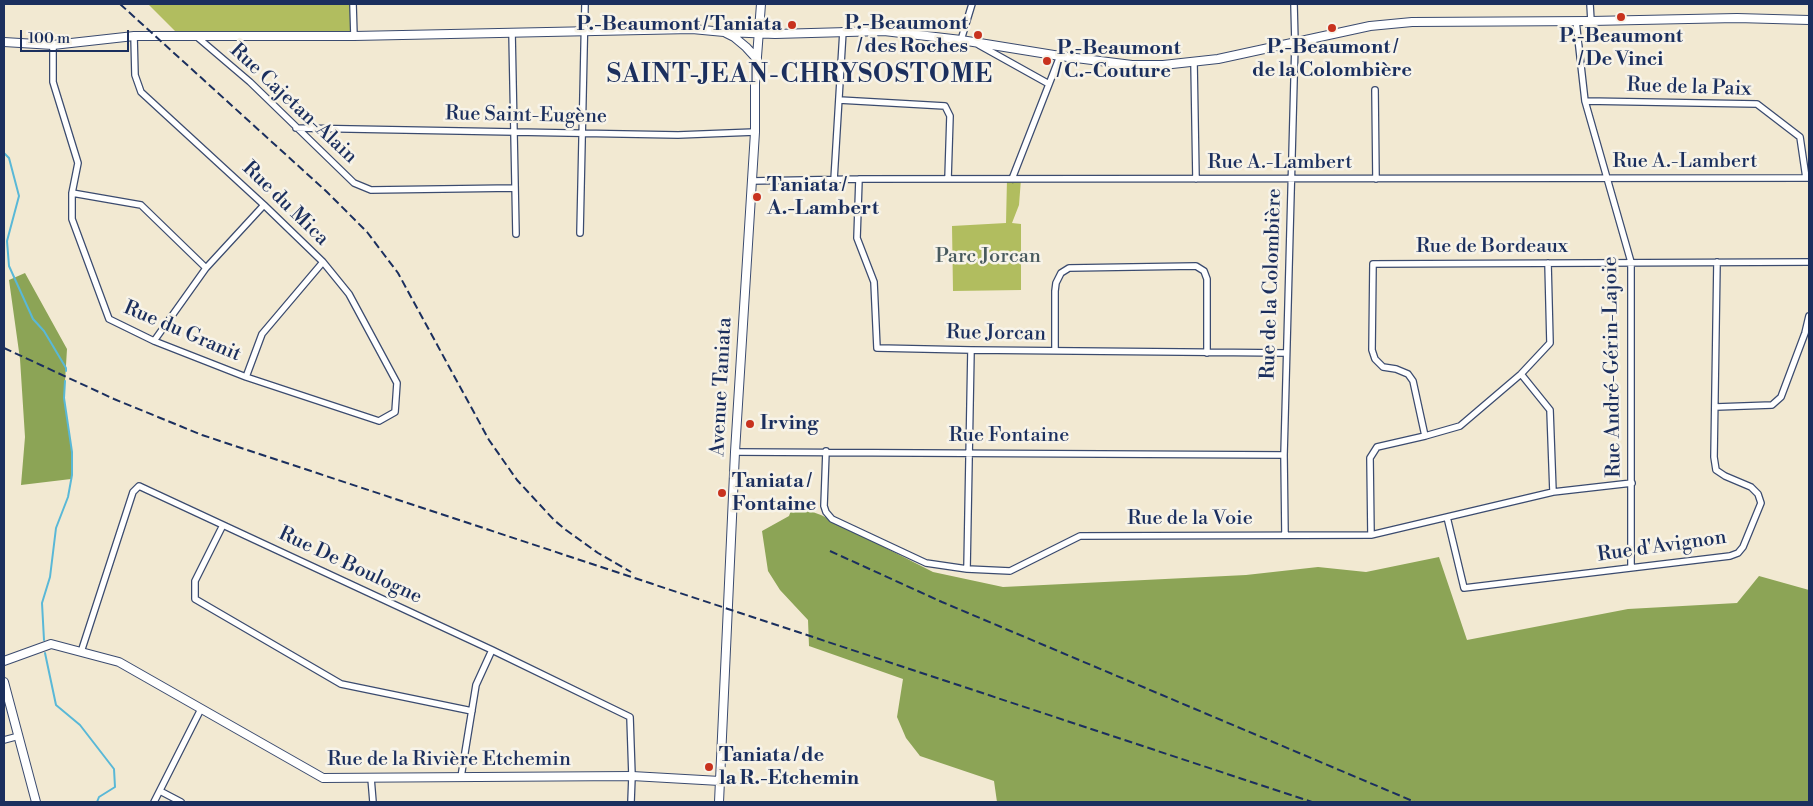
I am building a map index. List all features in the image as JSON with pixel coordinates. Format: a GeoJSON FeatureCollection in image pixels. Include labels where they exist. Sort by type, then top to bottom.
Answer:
{"type":"FeatureCollection","features":[{"type":"Feature","properties":{"kind":"main road","name":"Avenue Taniata"},"geometry":{"type":"LineString","coordinates":[[719,802],[734,452],[755,132],[758,33],[761,4]]}},
{"type":"Feature","properties":{"kind":"main road"},"geometry":{"type":"LineString","coordinates":[[4,42],[53,45],[134,36],[354,36],[692,28],[724,32],[774,34],[884,31],[1132,65],[1194,62],[1295,43],[1370,26],[1412,22],[1737,18],[1809,20]]}},
{"type":"Feature","properties":{"kind":"main road"},"geometry":{"type":"LineString","coordinates":[[724,32],[734,37],[757,59]]}},
{"type":"Feature","properties":{"kind":"main road","name":"Rue de la Rivière Etchemin"},"geometry":{"type":"LineString","coordinates":[[4,661],[51,644],[119,662],[323,778],[632,776],[720,781]]}},
{"type":"Feature","properties":{"kind":"main road"},"geometry":{"type":"LineString","coordinates":[[4,682],[36,802]]}},
{"type":"Feature","properties":{"kind":"street"},"geometry":{"type":"LineString","coordinates":[[353,4],[354,36]]}},
{"type":"Feature","properties":{"kind":"street"},"geometry":{"type":"LineString","coordinates":[[580,233],[585,4]]}},
{"type":"Feature","properties":{"kind":"street"},"geometry":{"type":"LineString","coordinates":[[960,40],[972,4]]}},
{"type":"Feature","properties":{"kind":"street","name":"Rue de la Colombière"},"geometry":{"type":"LineString","coordinates":[[1286,534],[1284,455],[1295,43],[1294,4]]}},
{"type":"Feature","properties":{"kind":"street"},"geometry":{"type":"LineString","coordinates":[[1590,4],[1591,21]]}},
{"type":"Feature","properties":{"kind":"street","name":"Rue André-Gérin-Lajoie"},"geometry":{"type":"LineString","coordinates":[[1576,21],[1585,101],[1631,262],[1632,483],[1630,567]]}},
{"type":"Feature","properties":{"kind":"street"},"geometry":{"type":"LineString","coordinates":[[834,180],[844,31]]}},
{"type":"Feature","properties":{"kind":"street"},"geometry":{"type":"LineString","coordinates":[[512,32],[516,234]]}},
{"type":"Feature","properties":{"kind":"street","name":"Rue du Mica"},"geometry":{"type":"LineString","coordinates":[[134,36],[135,75],[141,92],[323,262],[349,294],[397,383],[395,412]]}},
{"type":"Feature","properties":{"kind":"street","name":"Rue Cajetan-Alain"},"geometry":{"type":"LineString","coordinates":[[196,36],[250,82],[354,183],[371,190],[515,188]]}},
{"type":"Feature","properties":{"kind":"street"},"geometry":{"type":"LineString","coordinates":[[974,42],[1049,84]]}},
{"type":"Feature","properties":{"kind":"street","name":"Rue du Granit"},"geometry":{"type":"LineString","coordinates":[[53,45],[53,82],[78,163],[72,193],[72,219],[109,319],[154,341],[246,377],[379,421],[395,412]]}},
{"type":"Feature","properties":{"kind":"street"},"geometry":{"type":"LineString","coordinates":[[1012,179],[1060,56]]}},
{"type":"Feature","properties":{"kind":"street"},"geometry":{"type":"LineString","coordinates":[[1194,62],[1196,179]]}},
{"type":"Feature","properties":{"kind":"street"},"geometry":{"type":"LineString","coordinates":[[1375,90],[1376,179]]}},
{"type":"Feature","properties":{"kind":"street"},"geometry":{"type":"LineString","coordinates":[[839,100],[945,106],[950,116],[948,179]]}},
{"type":"Feature","properties":{"kind":"street","name":"Rue de la Paix"},"geometry":{"type":"LineString","coordinates":[[1585,101],[1757,104],[1800,137],[1808,178]]}},
{"type":"Feature","properties":{"kind":"street","name":"Rue Saint-Eugène"},"geometry":{"type":"LineString","coordinates":[[296,128],[678,135],[755,132]]}},
{"type":"Feature","properties":{"kind":"street","name":"Rue A.-Lambert"},"geometry":{"type":"LineString","coordinates":[[751,181],[1808,178]]}},
{"type":"Feature","properties":{"kind":"street","name":"Rue Jorcan"},"geometry":{"type":"LineString","coordinates":[[859,180],[857,238],[874,282],[877,348],[1286,353]]}},
{"type":"Feature","properties":{"kind":"street"},"geometry":{"type":"LineString","coordinates":[[72,193],[141,205],[206,268]]}},
{"type":"Feature","properties":{"kind":"street"},"geometry":{"type":"LineString","coordinates":[[154,341],[206,268],[264,205]]}},
{"type":"Feature","properties":{"kind":"street"},"geometry":{"type":"LineString","coordinates":[[246,377],[262,334],[323,262]]}},
{"type":"Feature","properties":{"kind":"street","name":"Rue d'Avignon"},"geometry":{"type":"LineString","coordinates":[[1448,517],[1464,588],[1738,554],[1743,547],[1761,503],[1758,494],[1751,487],[1716,470],[1714,457],[1717,262]]}},
{"type":"Feature","properties":{"kind":"street","name":"Rue de Bordeaux"},"geometry":{"type":"LineString","coordinates":[[1425,436],[1413,381],[1408,374],[1396,369],[1383,367],[1375,359],[1372,350],[1373,264],[1809,262]]}},
{"type":"Feature","properties":{"kind":"street"},"geometry":{"type":"LineString","coordinates":[[1372,534],[1370,458],[1377,447],[1460,426],[1520,374],[1550,343],[1548,263]]}},
{"type":"Feature","properties":{"kind":"street"},"geometry":{"type":"LineString","coordinates":[[1055,351],[1055,291],[1056,283],[1061,273],[1070,268],[1196,266],[1204,271],[1207,279],[1208,353]]}},
{"type":"Feature","properties":{"kind":"street"},"geometry":{"type":"LineString","coordinates":[[1716,406],[1772,405],[1781,397],[1805,333],[1809,316]]}},
{"type":"Feature","properties":{"kind":"street"},"geometry":{"type":"LineString","coordinates":[[967,569],[971,350]]}},
{"type":"Feature","properties":{"kind":"street"},"geometry":{"type":"LineString","coordinates":[[1520,374],[1550,410],[1553,492]]}},
{"type":"Feature","properties":{"kind":"street","name":"Rue Fontaine"},"geometry":{"type":"LineString","coordinates":[[734,452],[826,451],[1284,455]]}},
{"type":"Feature","properties":{"kind":"street","name":"Rue de la Voie"},"geometry":{"type":"LineString","coordinates":[[826,451],[824,506],[832,519],[926,563],[967,569],[1010,571],[1080,536],[1372,534],[1553,492],[1632,483]]}},
{"type":"Feature","properties":{"kind":"street","name":"Rue De Boulogne"},"geometry":{"type":"LineString","coordinates":[[82,652],[133,492],[139,486],[492,650],[630,717],[631,802]]}},
{"type":"Feature","properties":{"kind":"street"},"geometry":{"type":"LineString","coordinates":[[223,525],[195,581],[195,599],[341,684],[472,712]]}},
{"type":"Feature","properties":{"kind":"street"},"geometry":{"type":"LineString","coordinates":[[461,777],[476,685],[492,650]]}},
{"type":"Feature","properties":{"kind":"street"},"geometry":{"type":"LineString","coordinates":[[154,802],[201,709]]}},
{"type":"Feature","properties":{"kind":"street"},"geometry":{"type":"LineString","coordinates":[[4,740],[19,736]]}},
{"type":"Feature","properties":{"kind":"street"},"geometry":{"type":"LineString","coordinates":[[371,778],[373,802]]}},
{"type":"Feature","properties":{"kind":"street"},"geometry":{"type":"LineString","coordinates":[[160,791],[181,802]]}},
{"type":"Feature","properties":{"kind":"green space"},"geometry":{"type":"Polygon","coordinates":[[[148,4],[353,4],[354,36],[180,36],[148,4]]]}},
{"type":"Feature","properties":{"kind":"green space","name":"Parc Jorcan"},"geometry":{"type":"Polygon","coordinates":[[[1007,179],[1021,179],[1019,205],[1012,223],[1021,224],[1021,290],[953,291],[952,226],[1006,223],[1007,179]]]}},
{"type":"Feature","properties":{"kind":"green space"},"geometry":{"type":"Polygon","coordinates":[[[25,273],[67,349],[64,398],[72,452],[71,479],[21,485],[25,437],[20,359],[9,280],[25,273]]]}},
{"type":"Feature","properties":{"kind":"green space"},"geometry":{"type":"Polygon","coordinates":[[[793,505],[821,515],[933,572],[1003,587],[1246,575],[1318,567],[1366,572],[1439,557],[1467,640],[1628,609],[1737,603],[1759,576],[1809,590],[1809,802],[997,802],[994,781],[920,756],[906,738],[897,717],[903,679],[809,646],[808,620],[780,590],[768,571],[762,531],[789,516],[793,505]]]}},
{"type":"Feature","properties":{"kind":"waterway"},"geometry":{"type":"LineString","coordinates":[[4,153],[9,158],[19,196],[7,241],[9,266],[33,319],[44,331],[66,371]]}},
{"type":"Feature","properties":{"kind":"waterway"},"geometry":{"type":"LineString","coordinates":[[44,640],[42,603],[50,577],[56,528],[68,497],[72,475],[72,452],[64,398],[65,381]]}},
{"type":"Feature","properties":{"kind":"waterway"},"geometry":{"type":"LineString","coordinates":[[45,653],[56,705],[80,725],[114,769],[115,787],[99,797],[97,802]]}},
{"type":"Feature","properties":{"kind":"railway"},"geometry":{"type":"LineString","coordinates":[[120,4],[327,192],[367,232],[398,273],[489,440],[517,480],[554,520],[566,530],[598,553],[631,572]]}},
{"type":"Feature","properties":{"kind":"railway"},"geometry":{"type":"LineString","coordinates":[[4,348],[114,399],[202,435],[1312,802]]}},
{"type":"Feature","properties":{"kind":"railway"},"geometry":{"type":"LineString","coordinates":[[830,551],[942,602],[1415,802]]}},
{"type":"Feature","properties":{"kind":"place","name":"P.-Beaumont / De Vinci"},"geometry":{"type":"Point","coordinates":[1621,17]}},
{"type":"Feature","properties":{"kind":"place","name":"P.-Beaumont / Taniata"},"geometry":{"type":"Point","coordinates":[792,25]}},
{"type":"Feature","properties":{"kind":"place","name":"P.-Beaumont / de la Colombière"},"geometry":{"type":"Point","coordinates":[1332,28]}},
{"type":"Feature","properties":{"kind":"place","name":"P.-Beaumont / des Roches"},"geometry":{"type":"Point","coordinates":[978,35]}},
{"type":"Feature","properties":{"kind":"place","name":"P.-Beaumont / C.-Couture"},"geometry":{"type":"Point","coordinates":[1047,61]}},
{"type":"Feature","properties":{"kind":"place","name":"Taniata / A.-Lambert"},"geometry":{"type":"Point","coordinates":[757,197]}},
{"type":"Feature","properties":{"kind":"place","name":"Irving"},"geometry":{"type":"Point","coordinates":[750,424]}},
{"type":"Feature","properties":{"kind":"place","name":"Taniata / Fontaine"},"geometry":{"type":"Point","coordinates":[722,493]}},
{"type":"Feature","properties":{"kind":"place","name":"Taniata / de la R.-Etchemin"},"geometry":{"type":"Point","coordinates":[709,767]}},
{"type":"Feature","properties":{"kind":"district","name":"SAINT-JEAN-CHRYSOSTOME"},"geometry":{"type":"Point","coordinates":[800,76]}}]}
